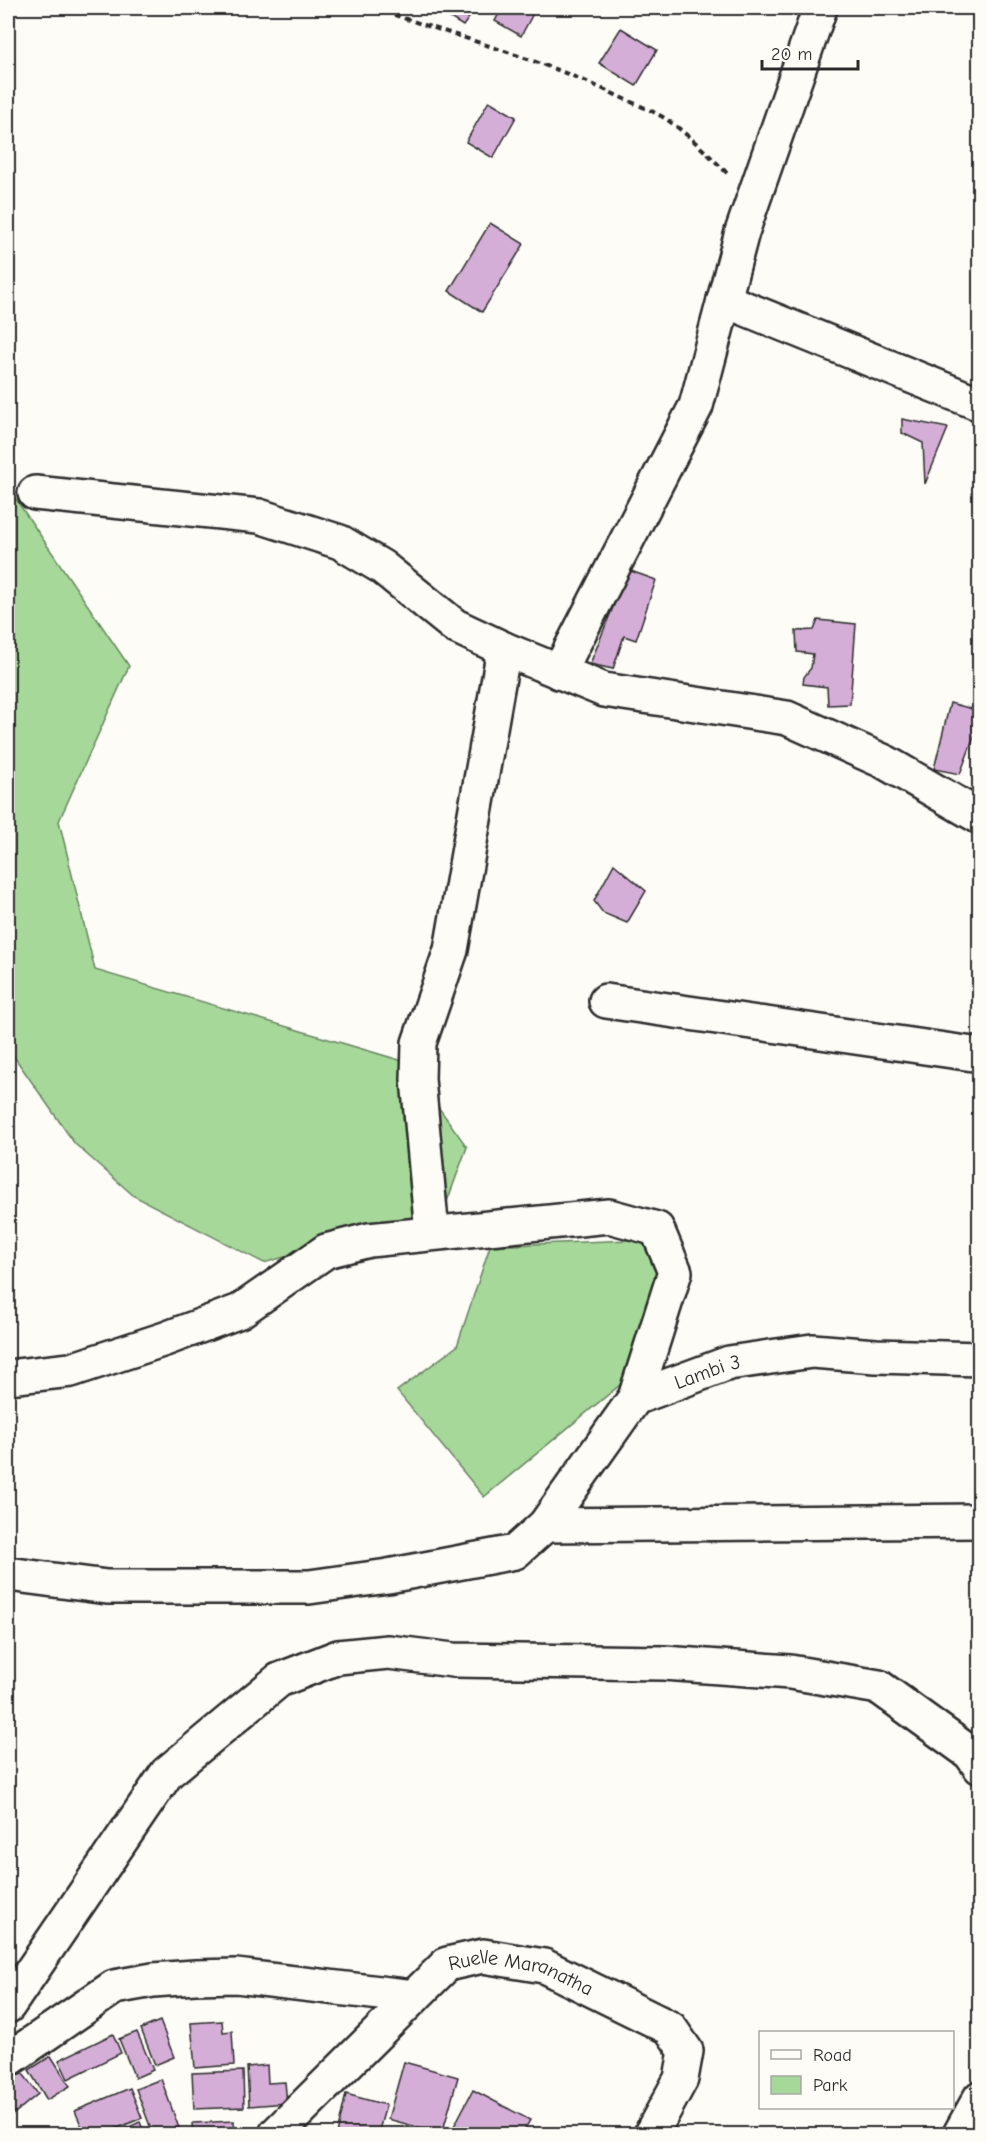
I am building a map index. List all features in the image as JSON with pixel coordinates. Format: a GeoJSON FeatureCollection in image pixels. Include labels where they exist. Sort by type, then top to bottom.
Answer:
{"type":"FeatureCollection","features":[{"type":"Feature","properties":{"kind":"street"},"geometry":{"type":"LineString","coordinates":[[559,672],[696,406],[742,232],[820,8]]}},
{"type":"Feature","properties":{"kind":"street"},"geometry":{"type":"LineString","coordinates":[[724,300],[980,404]]}},
{"type":"Feature","properties":{"kind":"street"},"geometry":{"type":"LineString","coordinates":[[35,493],[260,516],[300,529],[340,543],[382,567],[455,626],[504,649],[604,690],[787,718],[885,762],[980,817]]}},
{"type":"Feature","properties":{"kind":"street"},"geometry":{"type":"LineString","coordinates":[[432,1233],[418,1079],[419,1043],[451,950],[504,649]]}},
{"type":"Feature","properties":{"kind":"street"},"geometry":{"type":"LineString","coordinates":[[606,1001],[980,1055]]}},
{"type":"Feature","properties":{"kind":"street"},"geometry":{"type":"LineString","coordinates":[[8,1377],[71,1370],[240,1311],[282,1284],[326,1251],[369,1240],[609,1216],[657,1229],[675,1272],[635,1398],[545,1525],[515,1552],[388,1576],[309,1587],[107,1587],[8,1574]]}},
{"type":"Feature","properties":{"kind":"street","name":"Lambi 3"},"geometry":{"type":"LineString","coordinates":[[635,1398],[729,1363],[812,1351],[876,1356],[980,1359]]}},
{"type":"Feature","properties":{"kind":"street"},"geometry":{"type":"LineString","coordinates":[[545,1525],[980,1521]]}},
{"type":"Feature","properties":{"kind":"street"},"geometry":{"type":"LineString","coordinates":[[8,2006],[168,1773],[279,1680],[338,1657],[388,1652],[453,1660],[664,1664],[790,1672],[879,1687],[970,1753],[980,1767]]}},
{"type":"Feature","properties":{"kind":"street","name":"Ruelle Maranatha"},"geometry":{"type":"LineString","coordinates":[[276,2134],[447,1964],[483,1956],[544,1966],[670,2028],[686,2051],[681,2079],[651,2134]]}},
{"type":"Feature","properties":{"kind":"street"},"geometry":{"type":"LineString","coordinates":[[8,2060],[114,1988],[153,1980],[236,1976],[414,1997]]}},
{"type":"Feature","properties":{"kind":"street"},"geometry":{"type":"LineString","coordinates":[[960,2134],[980,2098]]}},
{"type":"Feature","properties":{"kind":"path"},"geometry":{"type":"LineString","coordinates":[[374,8],[589,81],[665,118],[700,147],[754,199]]}},
{"type":"Feature","properties":{"kind":"green space"},"geometry":{"type":"Polygon","coordinates":[[[15,498],[129,666],[59,821],[95,970],[406,1062],[467,1147],[444,1210],[264,1263],[134,1196],[75,1144],[8,1048],[8,528],[15,498]]]}},
{"type":"Feature","properties":{"kind":"green space"},"geometry":{"type":"Polygon","coordinates":[[[654,1239],[664,1272],[638,1370],[484,1497],[397,1391],[457,1346],[490,1246],[654,1239]]]}},
{"type":"Feature","properties":{"kind":"building"},"geometry":{"type":"Polygon","coordinates":[[[434,8],[476,8],[463,26],[434,8]]]}},
{"type":"Feature","properties":{"kind":"building"},"geometry":{"type":"Polygon","coordinates":[[[502,8],[536,8],[521,36],[495,21],[502,8]]]}},
{"type":"Feature","properties":{"kind":"building"},"geometry":{"type":"Polygon","coordinates":[[[621,28],[657,50],[636,86],[599,63],[621,28]]]}},
{"type":"Feature","properties":{"kind":"building"},"geometry":{"type":"Polygon","coordinates":[[[489,101],[516,117],[493,158],[466,142],[489,101]]]}},
{"type":"Feature","properties":{"kind":"building"},"geometry":{"type":"Polygon","coordinates":[[[490,223],[524,244],[482,312],[449,291],[490,223]]]}},
{"type":"Feature","properties":{"kind":"building"},"geometry":{"type":"Polygon","coordinates":[[[902,419],[948,428],[925,484],[923,443],[902,433],[902,419]]]}},
{"type":"Feature","properties":{"kind":"building"},"geometry":{"type":"Polygon","coordinates":[[[628,570],[656,580],[636,640],[624,636],[613,669],[590,664],[628,570]]]}},
{"type":"Feature","properties":{"kind":"building"},"geometry":{"type":"Polygon","coordinates":[[[818,620],[856,624],[850,704],[828,705],[827,687],[803,684],[804,677],[811,668],[813,654],[797,652],[796,631],[814,630],[818,620]]]}},
{"type":"Feature","properties":{"kind":"building"},"geometry":{"type":"Polygon","coordinates":[[[950,703],[980,711],[980,721],[960,774],[934,769],[950,703]]]}},
{"type":"Feature","properties":{"kind":"building"},"geometry":{"type":"Polygon","coordinates":[[[614,864],[646,891],[627,923],[603,913],[594,901],[614,864]]]}},
{"type":"Feature","properties":{"kind":"building"},"geometry":{"type":"Polygon","coordinates":[[[160,2021],[174,2057],[155,2065],[141,2029],[160,2021]]]}},
{"type":"Feature","properties":{"kind":"building"},"geometry":{"type":"Polygon","coordinates":[[[222,2021],[223,2032],[232,2031],[234,2065],[195,2068],[191,2023],[222,2021]]]}},
{"type":"Feature","properties":{"kind":"building"},"geometry":{"type":"Polygon","coordinates":[[[137,2032],[153,2070],[135,2078],[119,2039],[137,2032]]]}},
{"type":"Feature","properties":{"kind":"building"},"geometry":{"type":"Polygon","coordinates":[[[113,2034],[121,2053],[68,2079],[59,2060],[113,2034]]]}},
{"type":"Feature","properties":{"kind":"building"},"geometry":{"type":"Polygon","coordinates":[[[51,2056],[70,2086],[47,2100],[29,2070],[51,2056]]]}},
{"type":"Feature","properties":{"kind":"building"},"geometry":{"type":"Polygon","coordinates":[[[404,2062],[458,2077],[442,2134],[388,2119],[404,2062]]]}},
{"type":"Feature","properties":{"kind":"building"},"geometry":{"type":"Polygon","coordinates":[[[267,2065],[268,2083],[285,2082],[287,2103],[249,2106],[247,2067],[267,2065]]]}},
{"type":"Feature","properties":{"kind":"building"},"geometry":{"type":"Polygon","coordinates":[[[21,2071],[38,2094],[11,2116],[8,2111],[8,2082],[21,2071]]]}},
{"type":"Feature","properties":{"kind":"building"},"geometry":{"type":"Polygon","coordinates":[[[243,2071],[244,2107],[194,2109],[192,2073],[243,2071]]]}},
{"type":"Feature","properties":{"kind":"building"},"geometry":{"type":"Polygon","coordinates":[[[161,2079],[179,2128],[163,2134],[153,2134],[136,2089],[161,2079]]]}},
{"type":"Feature","properties":{"kind":"building"},"geometry":{"type":"Polygon","coordinates":[[[130,2088],[142,2118],[103,2134],[85,2134],[75,2111],[130,2088]]]}},
{"type":"Feature","properties":{"kind":"building"},"geometry":{"type":"Polygon","coordinates":[[[473,2090],[530,2120],[522,2134],[450,2134],[473,2090]]]}},
{"type":"Feature","properties":{"kind":"building"},"geometry":{"type":"Polygon","coordinates":[[[346,2094],[386,2105],[378,2134],[337,2134],[346,2094]]]}},
{"type":"Feature","properties":{"kind":"building"},"geometry":{"type":"Polygon","coordinates":[[[234,2121],[235,2134],[194,2134],[193,2123],[234,2121]]]}},
{"type":"Feature","properties":{"kind":"building"},"geometry":{"type":"Polygon","coordinates":[[[140,2122],[145,2134],[122,2134],[120,2131],[140,2122]]]}},
{"type":"Feature","properties":{"kind":"building"},"geometry":{"type":"Polygon","coordinates":[[[71,2128],[74,2134],[58,2134],[71,2128]]]}}]}
